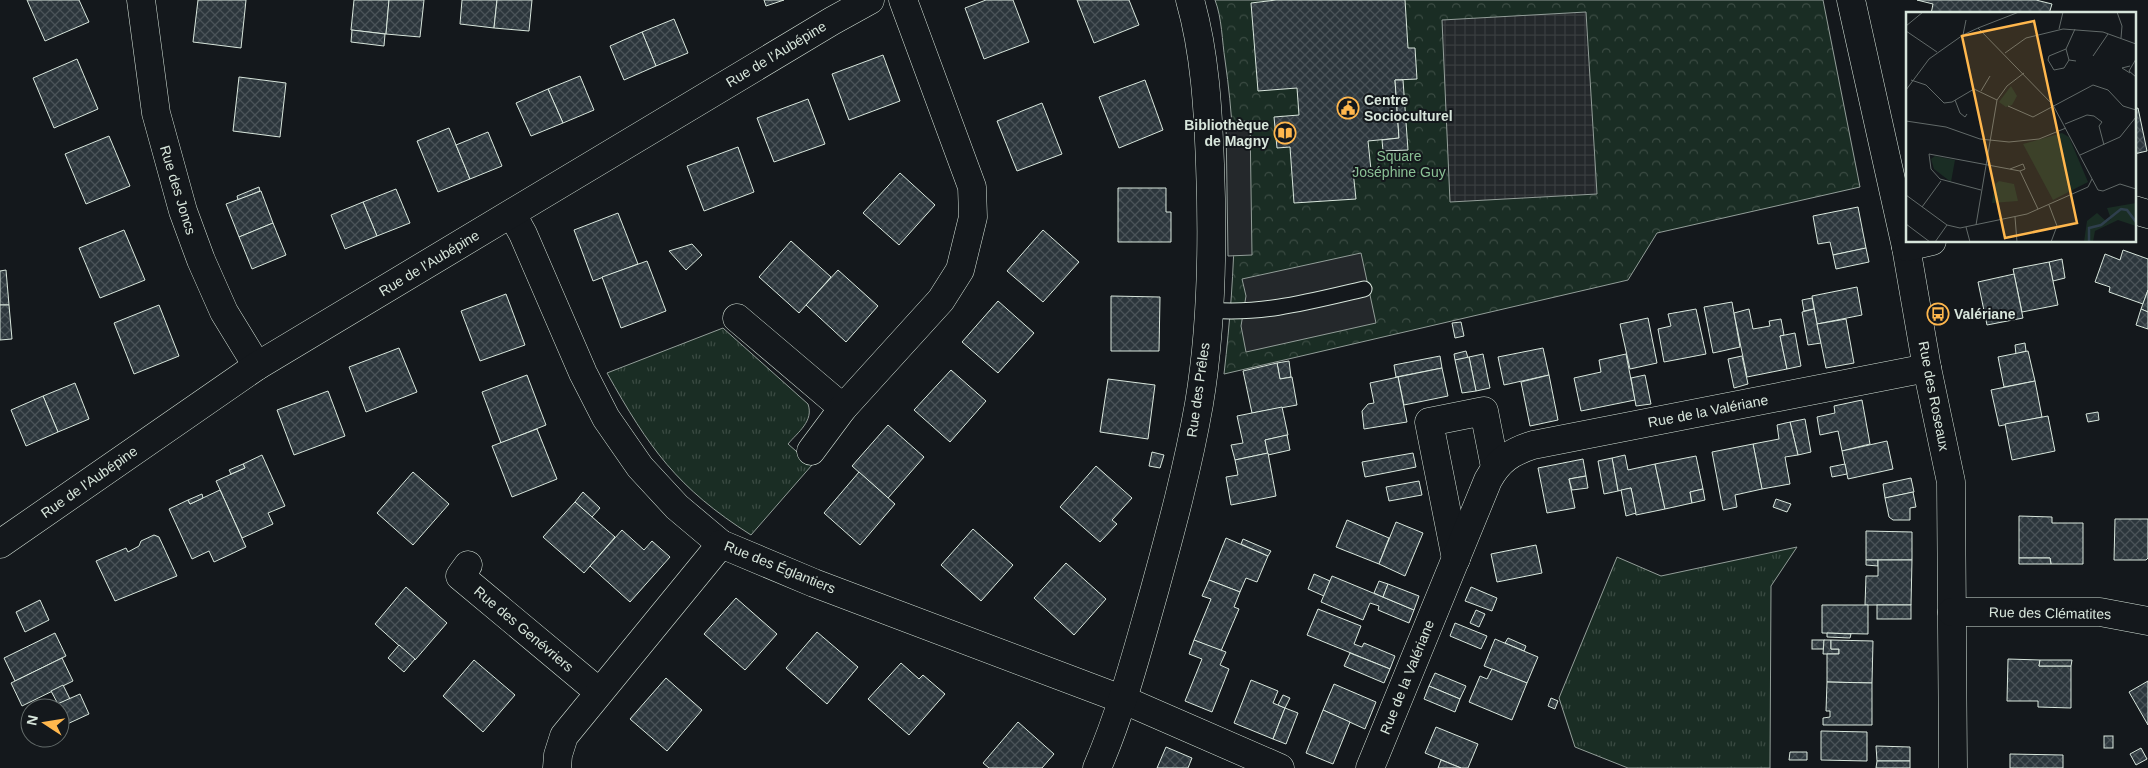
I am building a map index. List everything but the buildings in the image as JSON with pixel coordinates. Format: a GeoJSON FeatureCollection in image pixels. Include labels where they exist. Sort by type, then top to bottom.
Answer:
{"type":"FeatureCollection","features":[{"type":"Feature","properties":{"kind":"street","name":"Rue des Joncs"},"geometry":{"type":"LineString","coordinates":[[141,0],[156,113],[183,211],[201,260],[224,312],[257,366]]}},
{"type":"Feature","properties":{"kind":"street","name":"Rue de l'Aubépine"},"geometry":{"type":"LineString","coordinates":[[0,544],[257,366],[870,0]]}},
{"type":"Feature","properties":{"kind":"street"},"geometry":{"type":"LineString","coordinates":[[811,451],[843,408],[941,300],[960,270],[973,217],[972,187],[903,0]]}},
{"type":"Feature","properties":{"kind":"street","name":"Rue des Prêles"},"geometry":{"type":"LineString","coordinates":[[1097,768],[1124,700],[1176,513],[1199,403],[1209,310],[1212,203],[1208,107],[1196,22],[1190,0]]}},
{"type":"Feature","properties":{"kind":"street","name":"Rue des Roseaux"},"geometry":{"type":"LineString","coordinates":[[1851,0],[1906,197]]}},
{"type":"Feature","properties":{"kind":"street","name":"Rue des Églantiers"},"geometry":{"type":"LineString","coordinates":[[512,214],[523,234],[583,373],[606,418],[640,468],[677,506],[721,544],[814,582],[1124,700],[1280,768]]}},
{"type":"Feature","properties":{"kind":"street","name":"Rue des Roseaux"},"geometry":{"type":"LineString","coordinates":[[1919,244],[1927,368],[1952,482],[1953,768]]}},
{"type":"Feature","properties":{"kind":"street"},"geometry":{"type":"LineString","coordinates":[[737,318],[843,408]]}},
{"type":"Feature","properties":{"kind":"street","name":"Rue de la Valériane"},"geometry":{"type":"LineString","coordinates":[[1370,768],[1495,467],[1505,457],[1533,445],[1927,368]]}},
{"type":"Feature","properties":{"kind":"street"},"geometry":{"type":"LineString","coordinates":[[1456,559],[1429,422],[1484,411],[1495,467]]}},
{"type":"Feature","properties":{"kind":"street"},"geometry":{"type":"LineString","coordinates":[[557,768],[558,755],[564,736],[721,544]]}},
{"type":"Feature","properties":{"kind":"street","name":"Rue des Genévriers"},"geometry":{"type":"LineString","coordinates":[[468,564],[460,576],[599,692]]}},
{"type":"Feature","properties":{"kind":"street","name":"Rue des Clématites"},"geometry":{"type":"LineString","coordinates":[[1952,612],[2100,612],[2148,621]]}},
{"type":"Feature","properties":{"kind":"lane"},"geometry":{"type":"LineString","coordinates":[[1209,310],[1238,313],[1277,309],[1364,289]]}},
{"type":"Feature","properties":{"kind":"green space","name":"Square Joséphine Guy"},"geometry":{"type":"Polygon","coordinates":[[[1215,0],[1823,0],[1860,187],[1657,233],[1628,280],[1224,374],[1234,257],[1235,217],[1230,99],[1220,22],[1215,0]]]}},
{"type":"Feature","properties":{"kind":"green space"},"geometry":{"type":"Polygon","coordinates":[[[723,328],[808,404],[809,410],[809,416],[804,426],[788,444],[812,465],[751,535],[725,518],[703,500],[667,464],[637,423],[607,373],[723,328]]]}},
{"type":"Feature","properties":{"kind":"green space"},"geometry":{"type":"Polygon","coordinates":[[[1797,547],[1771,586],[1770,768],[1628,768],[1575,747],[1559,698],[1617,557],[1661,576],[1797,547]]]}},
{"type":"Feature","properties":{"kind":"shaded area"},"geometry":{"type":"Polygon","coordinates":[[[1586,12],[1597,194],[1450,202],[1442,20],[1586,12]]]}},
{"type":"Feature","properties":{"kind":"shaded area"},"geometry":{"type":"Polygon","coordinates":[[[1250,121],[1252,255],[1228,256],[1226,122],[1250,121]]]}},
{"type":"Feature","properties":{"kind":"shaded area"},"geometry":{"type":"Polygon","coordinates":[[[1361,253],[1376,323],[1246,352],[1241,326],[1246,296],[1242,279],[1361,253]]]}},
{"type":"Feature","properties":{"kind":"place","name":"Centre Socioculturel"},"geometry":{"type":"Point","coordinates":[1348,108]}},
{"type":"Feature","properties":{"kind":"place","name":"Bibliothèque de Magny"},"geometry":{"type":"Point","coordinates":[1285,133]}},
{"type":"Feature","properties":{"kind":"place","name":"Valériane"},"geometry":{"type":"Point","coordinates":[1938,314]}}]}
